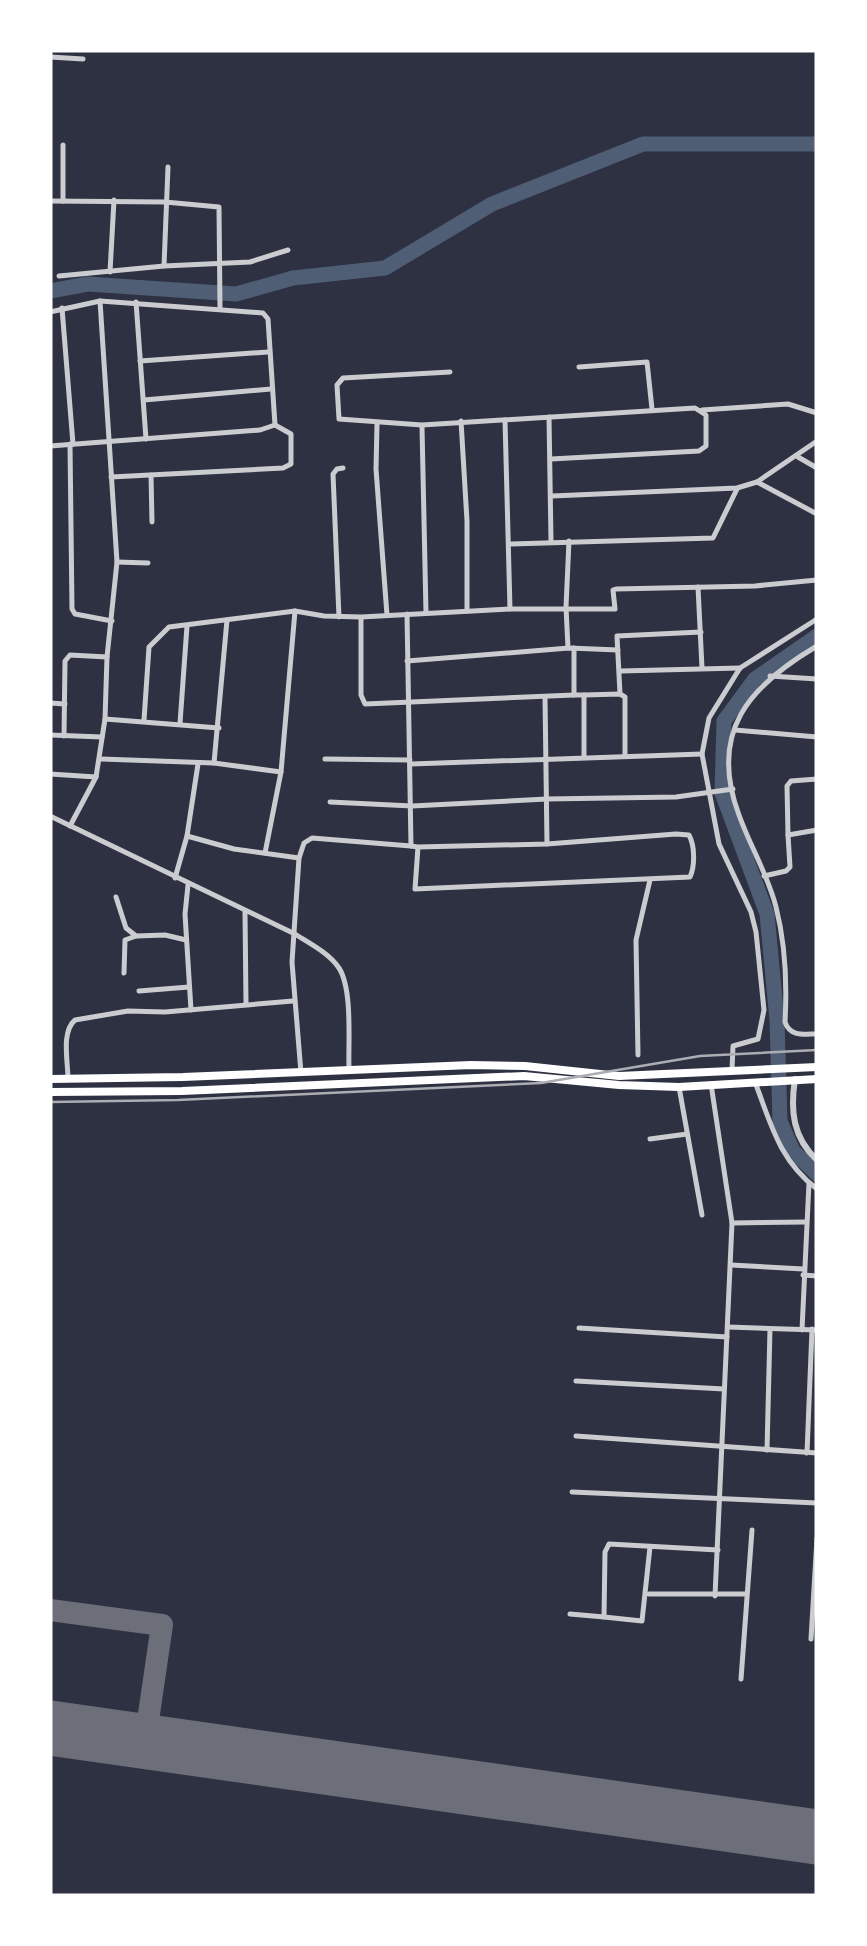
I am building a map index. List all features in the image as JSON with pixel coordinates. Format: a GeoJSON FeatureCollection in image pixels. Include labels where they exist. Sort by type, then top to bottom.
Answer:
{"type":"FeatureCollection","features":[{"type":"Feature","properties":{"kind":"highway"},"geometry":{"type":"LineString","coordinates":[[50,1079],[471,1064],[619,1076],[817,1066]]}},
{"type":"Feature","properties":{"kind":"highway"},"geometry":{"type":"LineString","coordinates":[[524,1076],[525,1066]]}},
{"type":"Feature","properties":{"kind":"highway"},"geometry":{"type":"LineString","coordinates":[[50,1092],[182,1091],[524,1076],[619,1086],[678,1087],[817,1079]]}},
{"type":"Feature","properties":{"kind":"highway"},"geometry":{"type":"LineString","coordinates":[[182,1091],[183,1077]]}},
{"type":"Feature","properties":{"kind":"street"},"geometry":{"type":"LineString","coordinates":[[50,56],[83,59]]}},
{"type":"Feature","properties":{"kind":"street"},"geometry":{"type":"LineString","coordinates":[[63,201],[64,145]]}},
{"type":"Feature","properties":{"kind":"street"},"geometry":{"type":"LineString","coordinates":[[164,266],[168,167]]}},
{"type":"Feature","properties":{"kind":"street"},"geometry":{"type":"LineString","coordinates":[[110,272],[114,200]]}},
{"type":"Feature","properties":{"kind":"street"},"geometry":{"type":"LineString","coordinates":[[50,201],[219,206],[220,309]]}},
{"type":"Feature","properties":{"kind":"street"},"geometry":{"type":"LineString","coordinates":[[59,276],[250,262],[288,250]]}},
{"type":"Feature","properties":{"kind":"street"},"geometry":{"type":"LineString","coordinates":[[70,826],[96,777],[100,759],[117,562],[100,301]]}},
{"type":"Feature","properties":{"kind":"street"},"geometry":{"type":"LineString","coordinates":[[50,312],[100,301],[263,313],[268,320],[275,425]]}},
{"type":"Feature","properties":{"kind":"street"},"geometry":{"type":"LineString","coordinates":[[136,302],[146,440]]}},
{"type":"Feature","properties":{"kind":"street"},"geometry":{"type":"LineString","coordinates":[[62,308],[72,444],[72,610],[112,622]]}},
{"type":"Feature","properties":{"kind":"street"},"geometry":{"type":"LineString","coordinates":[[140,361],[268,352]]}},
{"type":"Feature","properties":{"kind":"street"},"geometry":{"type":"LineString","coordinates":[[579,367],[648,362],[652,409]]}},
{"type":"Feature","properties":{"kind":"street"},"geometry":{"type":"LineString","coordinates":[[450,372],[338,381],[339,419],[422,425],[788,404],[817,413]]}},
{"type":"Feature","properties":{"kind":"street"},"geometry":{"type":"LineString","coordinates":[[144,400],[271,388]]}},
{"type":"Feature","properties":{"kind":"street"},"geometry":{"type":"LineString","coordinates":[[551,459],[699,451],[706,446],[707,435],[702,410]]}},
{"type":"Feature","properties":{"kind":"street"},"geometry":{"type":"LineString","coordinates":[[549,417],[551,541]]}},
{"type":"Feature","properties":{"kind":"street"},"geometry":{"type":"LineString","coordinates":[[505,420],[510,609]]}},
{"type":"Feature","properties":{"kind":"street"},"geometry":{"type":"LineString","coordinates":[[461,421],[467,611]]}},
{"type":"Feature","properties":{"kind":"street"},"geometry":{"type":"LineString","coordinates":[[376,423],[387,615]]}},
{"type":"Feature","properties":{"kind":"street"},"geometry":{"type":"LineString","coordinates":[[50,446],[260,430],[275,425],[291,434],[292,458],[288,467],[111,478]]}},
{"type":"Feature","properties":{"kind":"street"},"geometry":{"type":"LineString","coordinates":[[422,425],[426,614]]}},
{"type":"Feature","properties":{"kind":"street"},"geometry":{"type":"LineString","coordinates":[[552,496],[737,488],[757,482],[817,442]]}},
{"type":"Feature","properties":{"kind":"street"},"geometry":{"type":"LineString","coordinates":[[797,456],[817,468]]}},
{"type":"Feature","properties":{"kind":"street"},"geometry":{"type":"LineString","coordinates":[[339,617],[333,474],[342,468]]}},
{"type":"Feature","properties":{"kind":"street"},"geometry":{"type":"LineString","coordinates":[[151,475],[152,522]]}},
{"type":"Feature","properties":{"kind":"street"},"geometry":{"type":"LineString","coordinates":[[757,482],[817,514]]}},
{"type":"Feature","properties":{"kind":"street"},"geometry":{"type":"LineString","coordinates":[[510,544],[712,538],[737,488]]}},
{"type":"Feature","properties":{"kind":"street"},"geometry":{"type":"LineString","coordinates":[[569,541],[566,608],[574,695]]}},
{"type":"Feature","properties":{"kind":"street"},"geometry":{"type":"LineString","coordinates":[[117,562],[148,563]]}},
{"type":"Feature","properties":{"kind":"street"},"geometry":{"type":"LineString","coordinates":[[144,720],[149,647],[169,628],[294,611],[361,617],[614,608],[616,589],[755,586],[817,580]]}},
{"type":"Feature","properties":{"kind":"street"},"geometry":{"type":"LineString","coordinates":[[698,587],[702,668]]}},
{"type":"Feature","properties":{"kind":"street"},"geometry":{"type":"LineString","coordinates":[[265,854],[282,772],[294,611]]}},
{"type":"Feature","properties":{"kind":"street"},"geometry":{"type":"LineString","coordinates":[[301,1073],[292,962],[299,858],[304,843],[312,838],[415,846],[547,844],[688,835],[692,842],[692,875],[415,889],[415,846],[406,661],[407,614]]}},
{"type":"Feature","properties":{"kind":"street"},"geometry":{"type":"LineString","coordinates":[[361,617],[362,702],[369,705],[620,694]]}},
{"type":"Feature","properties":{"kind":"street"},"geometry":{"type":"LineString","coordinates":[[732,1070],[733,1046],[754,1043],[762,1031],[762,990],[751,912],[718,844],[702,754],[709,718],[740,668],[817,619]]}},
{"type":"Feature","properties":{"kind":"street"},"geometry":{"type":"LineString","coordinates":[[214,763],[227,620]]}},
{"type":"Feature","properties":{"kind":"street"},"geometry":{"type":"LineString","coordinates":[[180,723],[187,626]]}},
{"type":"Feature","properties":{"kind":"street"},"geometry":{"type":"LineString","coordinates":[[624,756],[626,701],[620,694],[617,636],[701,632]]}},
{"type":"Feature","properties":{"kind":"street"},"geometry":{"type":"LineString","coordinates":[[817,646],[770,676],[743,710],[729,752],[736,810],[776,908],[787,1029],[794,1034],[817,1034]]}},
{"type":"Feature","properties":{"kind":"street"},"geometry":{"type":"LineString","coordinates":[[406,661],[571,648],[618,650]]}},
{"type":"Feature","properties":{"kind":"street"},"geometry":{"type":"LineString","coordinates":[[64,736],[67,658],[107,657]]}},
{"type":"Feature","properties":{"kind":"street"},"geometry":{"type":"LineString","coordinates":[[621,671],[740,668]]}},
{"type":"Feature","properties":{"kind":"street"},"geometry":{"type":"LineString","coordinates":[[770,676],[817,679]]}},
{"type":"Feature","properties":{"kind":"street"},"geometry":{"type":"LineString","coordinates":[[584,695],[584,757]]}},
{"type":"Feature","properties":{"kind":"street"},"geometry":{"type":"LineString","coordinates":[[545,697],[547,844]]}},
{"type":"Feature","properties":{"kind":"street"},"geometry":{"type":"LineString","coordinates":[[50,703],[65,704]]}},
{"type":"Feature","properties":{"kind":"street"},"geometry":{"type":"LineString","coordinates":[[105,719],[219,728]]}},
{"type":"Feature","properties":{"kind":"street"},"geometry":{"type":"LineString","coordinates":[[734,730],[817,737]]}},
{"type":"Feature","properties":{"kind":"street"},"geometry":{"type":"LineString","coordinates":[[50,735],[103,737]]}},
{"type":"Feature","properties":{"kind":"street"},"geometry":{"type":"LineString","coordinates":[[325,758],[411,762],[702,754]]}},
{"type":"Feature","properties":{"kind":"street"},"geometry":{"type":"LineString","coordinates":[[100,759],[214,763],[282,772]]}},
{"type":"Feature","properties":{"kind":"street"},"geometry":{"type":"LineString","coordinates":[[175,878],[187,836],[198,764]]}},
{"type":"Feature","properties":{"kind":"street"},"geometry":{"type":"LineString","coordinates":[[50,774],[96,777]]}},
{"type":"Feature","properties":{"kind":"street"},"geometry":{"type":"LineString","coordinates":[[764,876],[790,867],[785,817],[787,786],[791,781],[817,779]]}},
{"type":"Feature","properties":{"kind":"street"},"geometry":{"type":"LineString","coordinates":[[330,802],[412,806],[732,789]]}},
{"type":"Feature","properties":{"kind":"street"},"geometry":{"type":"LineString","coordinates":[[50,816],[295,934],[338,968],[346,991],[348,1070]]}},
{"type":"Feature","properties":{"kind":"street"},"geometry":{"type":"LineString","coordinates":[[788,835],[817,830]]}},
{"type":"Feature","properties":{"kind":"street"},"geometry":{"type":"LineString","coordinates":[[187,836],[299,858]]}},
{"type":"Feature","properties":{"kind":"street"},"geometry":{"type":"LineString","coordinates":[[638,1055],[636,940],[650,878]]}},
{"type":"Feature","properties":{"kind":"street"},"geometry":{"type":"LineString","coordinates":[[188,884],[186,940],[191,1010]]}},
{"type":"Feature","properties":{"kind":"street"},"geometry":{"type":"LineString","coordinates":[[116,897],[126,928],[136,936]]}},
{"type":"Feature","properties":{"kind":"street"},"geometry":{"type":"LineString","coordinates":[[245,912],[246,1004]]}},
{"type":"Feature","properties":{"kind":"street"},"geometry":{"type":"LineString","coordinates":[[124,974],[125,940],[165,935],[186,940]]}},
{"type":"Feature","properties":{"kind":"street"},"geometry":{"type":"LineString","coordinates":[[140,992],[189,987]]}},
{"type":"Feature","properties":{"kind":"street"},"geometry":{"type":"LineString","coordinates":[[68,1078],[66,1033],[72,1022],[128,1012],[294,1001]]}},
{"type":"Feature","properties":{"kind":"street"},"geometry":{"type":"LineString","coordinates":[[794,1079],[794,1124],[805,1148],[817,1160]]}},
{"type":"Feature","properties":{"kind":"street"},"geometry":{"type":"LineString","coordinates":[[757,1082],[772,1135],[788,1162],[817,1189]]}},
{"type":"Feature","properties":{"kind":"street"},"geometry":{"type":"LineString","coordinates":[[710,1084],[732,1223],[715,1596]]}},
{"type":"Feature","properties":{"kind":"street"},"geometry":{"type":"LineString","coordinates":[[678,1087],[702,1215]]}},
{"type":"Feature","properties":{"kind":"street"},"geometry":{"type":"LineString","coordinates":[[650,1139],[687,1134]]}},
{"type":"Feature","properties":{"kind":"street"},"geometry":{"type":"LineString","coordinates":[[802,1330],[809,1183]]}},
{"type":"Feature","properties":{"kind":"street"},"geometry":{"type":"LineString","coordinates":[[732,1223],[806,1222]]}},
{"type":"Feature","properties":{"kind":"street"},"geometry":{"type":"LineString","coordinates":[[731,1265],[817,1276]]}},
{"type":"Feature","properties":{"kind":"street"},"geometry":{"type":"LineString","coordinates":[[728,1327],[815,1330],[807,1453]]}},
{"type":"Feature","properties":{"kind":"street"},"geometry":{"type":"LineString","coordinates":[[579,1328],[727,1337]]}},
{"type":"Feature","properties":{"kind":"street"},"geometry":{"type":"LineString","coordinates":[[768,1450],[770,1329]]}},
{"type":"Feature","properties":{"kind":"street"},"geometry":{"type":"LineString","coordinates":[[576,1382],[724,1389]]}},
{"type":"Feature","properties":{"kind":"street"},"geometry":{"type":"LineString","coordinates":[[576,1436],[817,1454]]}},
{"type":"Feature","properties":{"kind":"street"},"geometry":{"type":"LineString","coordinates":[[572,1492],[817,1503]]}},
{"type":"Feature","properties":{"kind":"street"},"geometry":{"type":"LineString","coordinates":[[740,1679],[752,1530]]}},
{"type":"Feature","properties":{"kind":"street"},"geometry":{"type":"LineString","coordinates":[[812,1638],[817,1538]]}},
{"type":"Feature","properties":{"kind":"street"},"geometry":{"type":"LineString","coordinates":[[604,1617],[608,1546],[718,1550]]}},
{"type":"Feature","properties":{"kind":"street"},"geometry":{"type":"LineString","coordinates":[[570,1614],[642,1621],[648,1594],[650,1547]]}},
{"type":"Feature","properties":{"kind":"street"},"geometry":{"type":"LineString","coordinates":[[648,1594],[746,1594]]}},
{"type":"Feature","properties":{"kind":"waterway"},"geometry":{"type":"LineString","coordinates":[[50,291],[88,284],[236,294],[293,278],[385,268],[492,204],[643,144],[817,144]]}},
{"type":"Feature","properties":{"kind":"waterway"},"geometry":{"type":"LineString","coordinates":[[817,636],[755,679],[724,721],[722,793],[767,914],[777,1020],[780,1121],[793,1151],[817,1174]]}},
{"type":"Feature","properties":{"kind":"taxiway"},"geometry":{"type":"LineString","coordinates":[[50,1610],[162,1625],[145,1741]]}},
{"type":"Feature","properties":{"kind":"runway"},"geometry":{"type":"LineString","coordinates":[[50,1728],[817,1837]]}},
{"type":"Feature","properties":{"kind":"railway"},"geometry":{"type":"LineString","coordinates":[[50,1102],[541,1083],[700,1056],[817,1050]]}}]}
